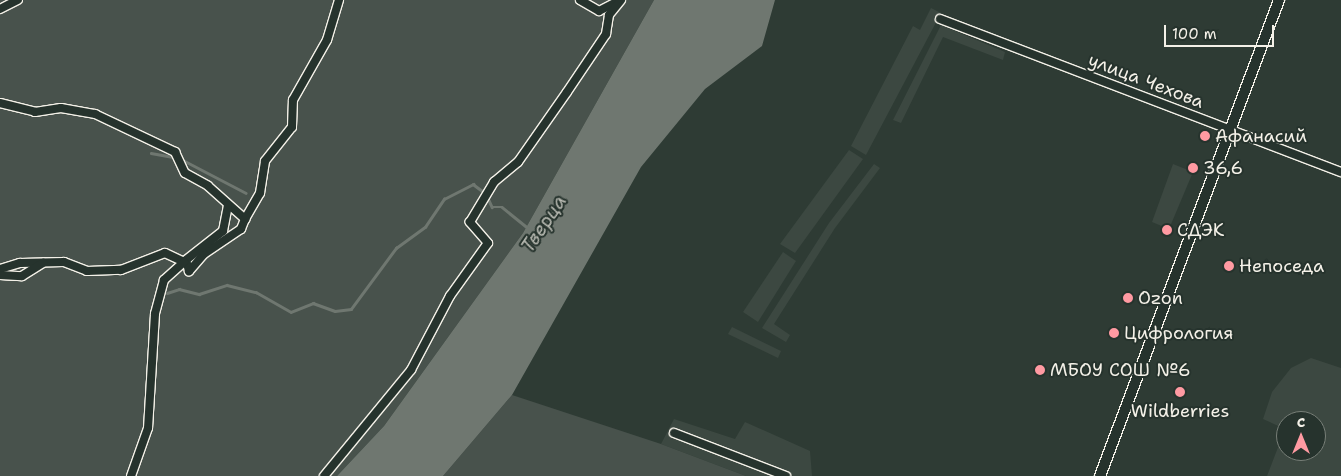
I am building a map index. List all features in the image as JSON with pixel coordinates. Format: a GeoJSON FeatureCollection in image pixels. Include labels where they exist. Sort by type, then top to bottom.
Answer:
{"type":"FeatureCollection","features":[{"type":"Feature","properties":{"kind":"main road"},"geometry":{"type":"LineString","coordinates":[[1100,476],[1279,0]]}},
{"type":"Feature","properties":{"kind":"street"},"geometry":{"type":"LineString","coordinates":[[0,9],[18,0]]}},
{"type":"Feature","properties":{"kind":"street"},"geometry":{"type":"LineString","coordinates":[[0,269],[20,263],[121,270],[165,253],[184,262],[189,271],[204,254],[241,228],[260,193],[265,161],[292,126],[293,100],[327,40],[339,0]]}},
{"type":"Feature","properties":{"kind":"street"},"geometry":{"type":"LineString","coordinates":[[580,0],[598,11],[621,0]]}},
{"type":"Feature","properties":{"kind":"street"},"geometry":{"type":"LineString","coordinates":[[324,476],[411,370],[450,296],[488,244],[470,222],[494,182],[518,162],[567,92],[606,34],[609,15],[621,0]]}},
{"type":"Feature","properties":{"kind":"street","name":"улица Чехова"},"geometry":{"type":"LineString","coordinates":[[940,19],[1231,128],[1341,172]]}},
{"type":"Feature","properties":{"kind":"street"},"geometry":{"type":"LineString","coordinates":[[0,103],[35,112],[82,111],[126,126],[175,152],[185,173],[245,219]]}},
{"type":"Feature","properties":{"kind":"street"},"geometry":{"type":"LineString","coordinates":[[131,476],[148,428],[155,314],[164,280],[223,232],[228,205]]}},
{"type":"Feature","properties":{"kind":"street"},"geometry":{"type":"LineString","coordinates":[[0,275],[22,276],[43,264]]}},
{"type":"Feature","properties":{"kind":"street"},"geometry":{"type":"LineString","coordinates":[[674,433],[786,476]]}},
{"type":"Feature","properties":{"kind":"shaded area"},"geometry":{"type":"Polygon","coordinates":[[[0,0],[654,0],[523,233],[384,426],[337,476],[0,476],[0,0]]]}},
{"type":"Feature","properties":{"kind":"shaded area"},"geometry":{"type":"Polygon","coordinates":[[[931,8],[941,13],[866,155],[851,146],[913,26],[920,30],[931,8]]]}},
{"type":"Feature","properties":{"kind":"shaded area"},"geometry":{"type":"Polygon","coordinates":[[[941,25],[1005,52],[1003,60],[943,37],[901,123],[893,120],[941,25]]]}},
{"type":"Feature","properties":{"kind":"shaded area"},"geometry":{"type":"Polygon","coordinates":[[[849,150],[863,159],[795,253],[780,244],[849,150]]]}},
{"type":"Feature","properties":{"kind":"shaded area"},"geometry":{"type":"Polygon","coordinates":[[[874,164],[880,168],[835,228],[774,324],[790,335],[786,342],[762,328],[829,223],[874,164]]]}},
{"type":"Feature","properties":{"kind":"shaded area"},"geometry":{"type":"Polygon","coordinates":[[[1173,164],[1193,172],[1169,229],[1152,222],[1173,164]]]}},
{"type":"Feature","properties":{"kind":"shaded area"},"geometry":{"type":"Polygon","coordinates":[[[783,252],[796,261],[758,322],[743,312],[783,252]]]}},
{"type":"Feature","properties":{"kind":"shaded area"},"geometry":{"type":"Polygon","coordinates":[[[732,327],[781,351],[778,358],[728,334],[732,327]]]}},
{"type":"Feature","properties":{"kind":"shaded area"},"geometry":{"type":"Polygon","coordinates":[[[1311,358],[1341,368],[1341,476],[1267,476],[1276,452],[1276,461],[1326,461],[1326,411],[1276,411],[1276,425],[1263,419],[1272,392],[1291,368],[1311,358]]]}},
{"type":"Feature","properties":{"kind":"shaded area"},"geometry":{"type":"Polygon","coordinates":[[[512,395],[661,444],[746,476],[443,476],[512,395]]]}},
{"type":"Feature","properties":{"kind":"shaded area"},"geometry":{"type":"Polygon","coordinates":[[[674,419],[735,439],[745,422],[810,451],[812,476],[746,476],[661,444],[674,419]]]}},
{"type":"Feature","properties":{"kind":"water","name":"Тверца"},"geometry":{"type":"Polygon","coordinates":[[[654,0],[775,0],[762,46],[705,89],[641,167],[512,395],[443,476],[337,476],[384,426],[523,233],[654,0]]]}},
{"type":"Feature","properties":{"kind":"waterway"},"geometry":{"type":"LineString","coordinates":[[151,153],[173,157]]}},
{"type":"Feature","properties":{"kind":"waterway"},"geometry":{"type":"LineString","coordinates":[[181,159],[246,193]]}},
{"type":"Feature","properties":{"kind":"waterway"},"geometry":{"type":"LineString","coordinates":[[167,293],[179,289],[199,294],[227,285],[256,292],[291,312],[313,303],[335,311],[351,309],[396,248],[425,227],[444,199],[473,184],[485,193]]}},
{"type":"Feature","properties":{"kind":"waterway","name":"Тверца"},"geometry":{"type":"LineString","coordinates":[[488,198],[492,207],[502,207],[529,229]]}},
{"type":"Feature","properties":{"kind":"place","name":"Афанасий"},"geometry":{"type":"Point","coordinates":[1205,136]}},
{"type":"Feature","properties":{"kind":"place","name":"36,6"},"geometry":{"type":"Point","coordinates":[1193,168]}},
{"type":"Feature","properties":{"kind":"place","name":"СДЭК"},"geometry":{"type":"Point","coordinates":[1167,230]}},
{"type":"Feature","properties":{"kind":"place","name":"Непоседа"},"geometry":{"type":"Point","coordinates":[1229,266]}},
{"type":"Feature","properties":{"kind":"place","name":"Ozon"},"geometry":{"type":"Point","coordinates":[1128,298]}},
{"type":"Feature","properties":{"kind":"place","name":"Цифрология"},"geometry":{"type":"Point","coordinates":[1114,333]}},
{"type":"Feature","properties":{"kind":"place","name":"МБОУ СОШ №6"},"geometry":{"type":"Point","coordinates":[1040,370]}},
{"type":"Feature","properties":{"kind":"place","name":"Wildberries"},"geometry":{"type":"Point","coordinates":[1180,392]}}]}
